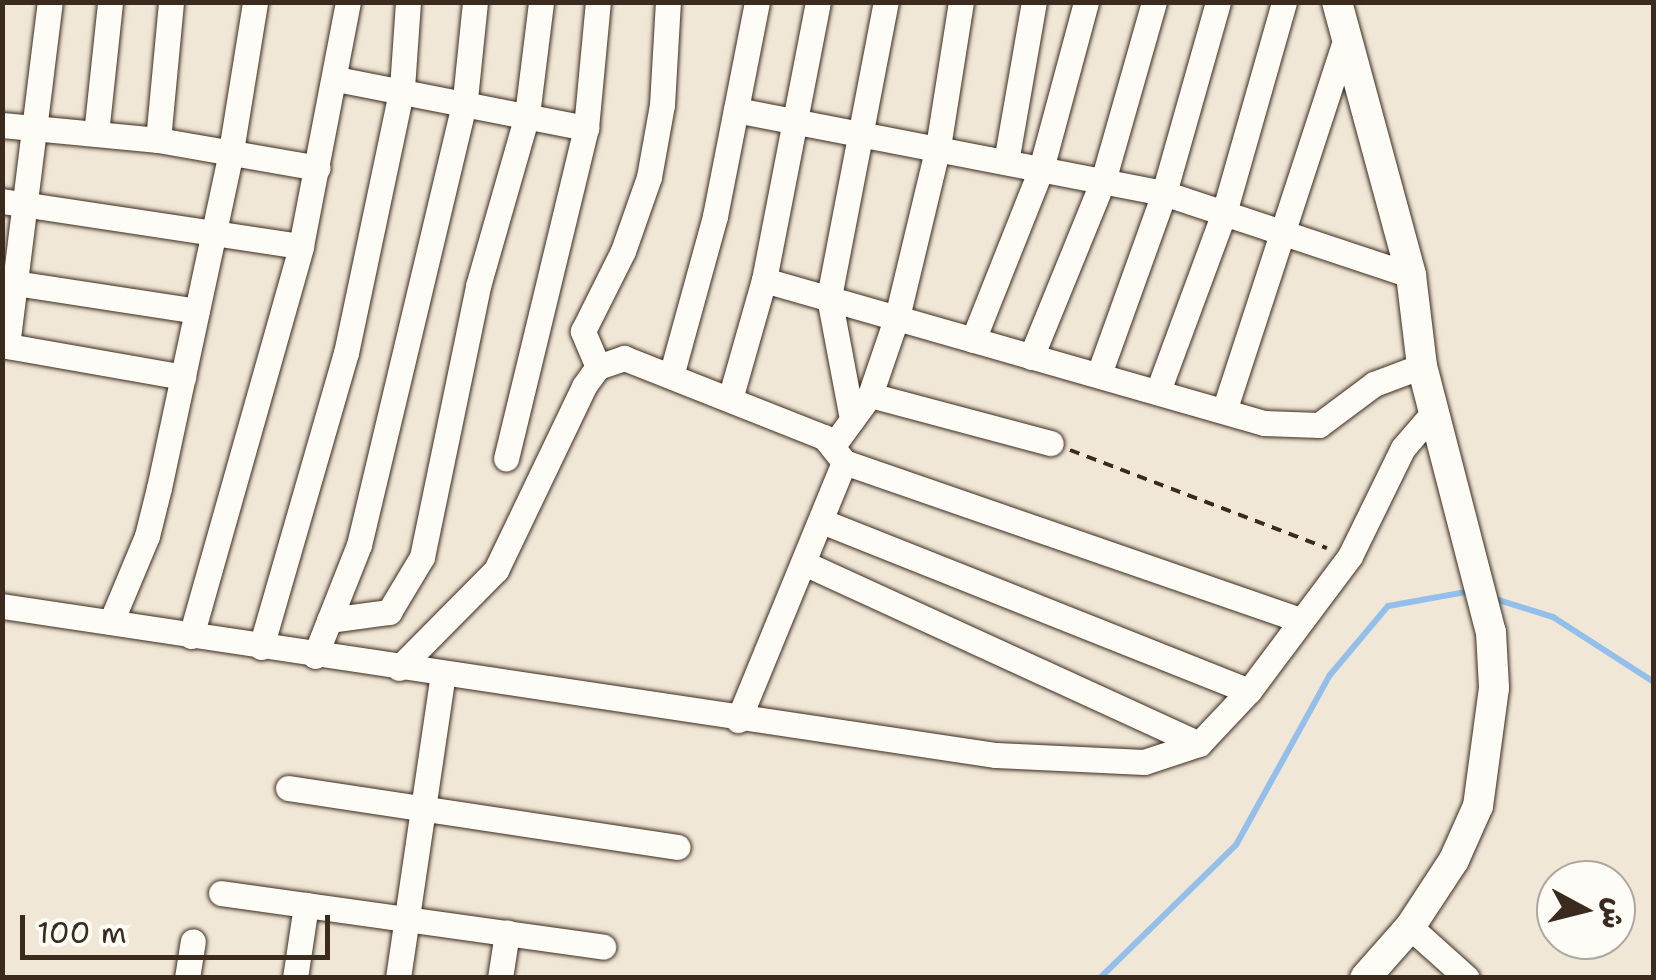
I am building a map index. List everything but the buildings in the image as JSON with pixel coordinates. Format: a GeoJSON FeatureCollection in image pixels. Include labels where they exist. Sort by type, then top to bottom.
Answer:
{"type":"FeatureCollection","features":[{"type":"Feature","properties":{"kind":"street"},"geometry":{"type":"LineString","coordinates":[[50,2],[34,128],[14,203],[5,345],[183,377]]}},
{"type":"Feature","properties":{"kind":"street"},"geometry":{"type":"LineString","coordinates":[[96,134],[110,2]]}},
{"type":"Feature","properties":{"kind":"street"},"geometry":{"type":"LineString","coordinates":[[158,140],[171,2]]}},
{"type":"Feature","properties":{"kind":"street"},"geometry":{"type":"LineString","coordinates":[[110,622],[147,536],[231,151],[255,2]]}},
{"type":"Feature","properties":{"kind":"street"},"geometry":{"type":"LineString","coordinates":[[191,636],[301,246],[348,2]]}},
{"type":"Feature","properties":{"kind":"street"},"geometry":{"type":"LineString","coordinates":[[262,646],[346,353],[402,88],[408,2]]}},
{"type":"Feature","properties":{"kind":"street"},"geometry":{"type":"LineString","coordinates":[[315,656],[359,545],[466,100],[475,2]]}},
{"type":"Feature","properties":{"kind":"street"},"geometry":{"type":"LineString","coordinates":[[329,620],[389,612],[422,557],[478,286],[527,115],[541,2]]}},
{"type":"Feature","properties":{"kind":"street"},"geometry":{"type":"LineString","coordinates":[[506,458],[586,128],[598,2]]}},
{"type":"Feature","properties":{"kind":"street"},"geometry":{"type":"LineString","coordinates":[[598,366],[583,331],[623,251],[649,177],[662,105],[668,2]]}},
{"type":"Feature","properties":{"kind":"street"},"geometry":{"type":"LineString","coordinates":[[671,376],[736,110],[757,2]]}},
{"type":"Feature","properties":{"kind":"street"},"geometry":{"type":"LineString","coordinates":[[730,399],[764,280],[798,124],[818,2]]}},
{"type":"Feature","properties":{"kind":"street"},"geometry":{"type":"LineString","coordinates":[[852,419],[829,297],[865,134],[886,2]]}},
{"type":"Feature","properties":{"kind":"street"},"geometry":{"type":"LineString","coordinates":[[738,720],[824,522],[852,419],[870,395],[898,313],[938,146],[960,5],[934,2]]}},
{"type":"Feature","properties":{"kind":"street"},"geometry":{"type":"LineString","coordinates":[[1006,162],[1034,2]]}},
{"type":"Feature","properties":{"kind":"street"},"geometry":{"type":"LineString","coordinates":[[973,340],[1041,169],[1086,2]]}},
{"type":"Feature","properties":{"kind":"street"},"geometry":{"type":"LineString","coordinates":[[1031,357],[1103,181],[1154,2]]}},
{"type":"Feature","properties":{"kind":"street"},"geometry":{"type":"LineString","coordinates":[[1099,374],[1164,193],[1218,2]]}},
{"type":"Feature","properties":{"kind":"street"},"geometry":{"type":"LineString","coordinates":[[1158,391],[1224,213],[1284,2]]}},
{"type":"Feature","properties":{"kind":"street"},"geometry":{"type":"LineString","coordinates":[[1337,2],[1344,44],[1412,275],[1422,366],[1478,568],[1491,632],[1491,736],[1478,806],[1454,860],[1410,927],[1365,978]]}},
{"type":"Feature","properties":{"kind":"street"},"geometry":{"type":"LineString","coordinates":[[1224,411],[1287,231],[1344,44]]}},
{"type":"Feature","properties":{"kind":"street"},"geometry":{"type":"LineString","coordinates":[[336,79],[466,100],[586,128]]}},
{"type":"Feature","properties":{"kind":"street"},"geometry":{"type":"LineString","coordinates":[[736,110],[938,146],[1164,193],[1412,275]]}},
{"type":"Feature","properties":{"kind":"street"},"geometry":{"type":"LineString","coordinates":[[2,125],[158,140],[318,168]]}},
{"type":"Feature","properties":{"kind":"street"},"geometry":{"type":"LineString","coordinates":[[14,203],[212,229],[301,246]]}},
{"type":"Feature","properties":{"kind":"street"},"geometry":{"type":"LineString","coordinates":[[764,280],[898,313],[973,340],[1264,423],[1319,425],[1374,384],[1422,366]]}},
{"type":"Feature","properties":{"kind":"street"},"geometry":{"type":"LineString","coordinates":[[8,282],[196,311]]}},
{"type":"Feature","properties":{"kind":"street"},"geometry":{"type":"LineString","coordinates":[[400,668],[496,570],[598,366],[624,358],[730,399],[840,453],[1300,620]]}},
{"type":"Feature","properties":{"kind":"street"},"geometry":{"type":"LineString","coordinates":[[870,395],[1051,443]]}},
{"type":"Feature","properties":{"kind":"street"},"geometry":{"type":"LineString","coordinates":[[2,606],[738,720],[1097,764],[1144,762],[1199,744],[1250,691],[1350,556],[1403,448],[1433,412]]}},
{"type":"Feature","properties":{"kind":"street"},"geometry":{"type":"LineString","coordinates":[[824,522],[1250,691]]}},
{"type":"Feature","properties":{"kind":"street"},"geometry":{"type":"LineString","coordinates":[[806,564],[1199,744]]}},
{"type":"Feature","properties":{"kind":"street"},"geometry":{"type":"LineString","coordinates":[[398,978],[442,675]]}},
{"type":"Feature","properties":{"kind":"street"},"geometry":{"type":"LineString","coordinates":[[288,788],[678,847]]}},
{"type":"Feature","properties":{"kind":"street"},"geometry":{"type":"LineString","coordinates":[[221,893],[602,947]]}},
{"type":"Feature","properties":{"kind":"street"},"geometry":{"type":"LineString","coordinates":[[295,978],[306,905]]}},
{"type":"Feature","properties":{"kind":"street"},"geometry":{"type":"LineString","coordinates":[[1410,927],[1466,978]]}},
{"type":"Feature","properties":{"kind":"street"},"geometry":{"type":"LineString","coordinates":[[500,978],[506,933]]}},
{"type":"Feature","properties":{"kind":"street"},"geometry":{"type":"LineString","coordinates":[[187,978],[192,942]]}},
{"type":"Feature","properties":{"kind":"path"},"geometry":{"type":"LineString","coordinates":[[1051,443],[1350,556]]}},
{"type":"Feature","properties":{"kind":"waterway"},"geometry":{"type":"LineString","coordinates":[[1100,978],[1236,845],[1330,675],[1388,606],[1471,591]]}},
{"type":"Feature","properties":{"kind":"waterway"},"geometry":{"type":"LineString","coordinates":[[1492,598],[1553,617],[1654,682]]}}]}
